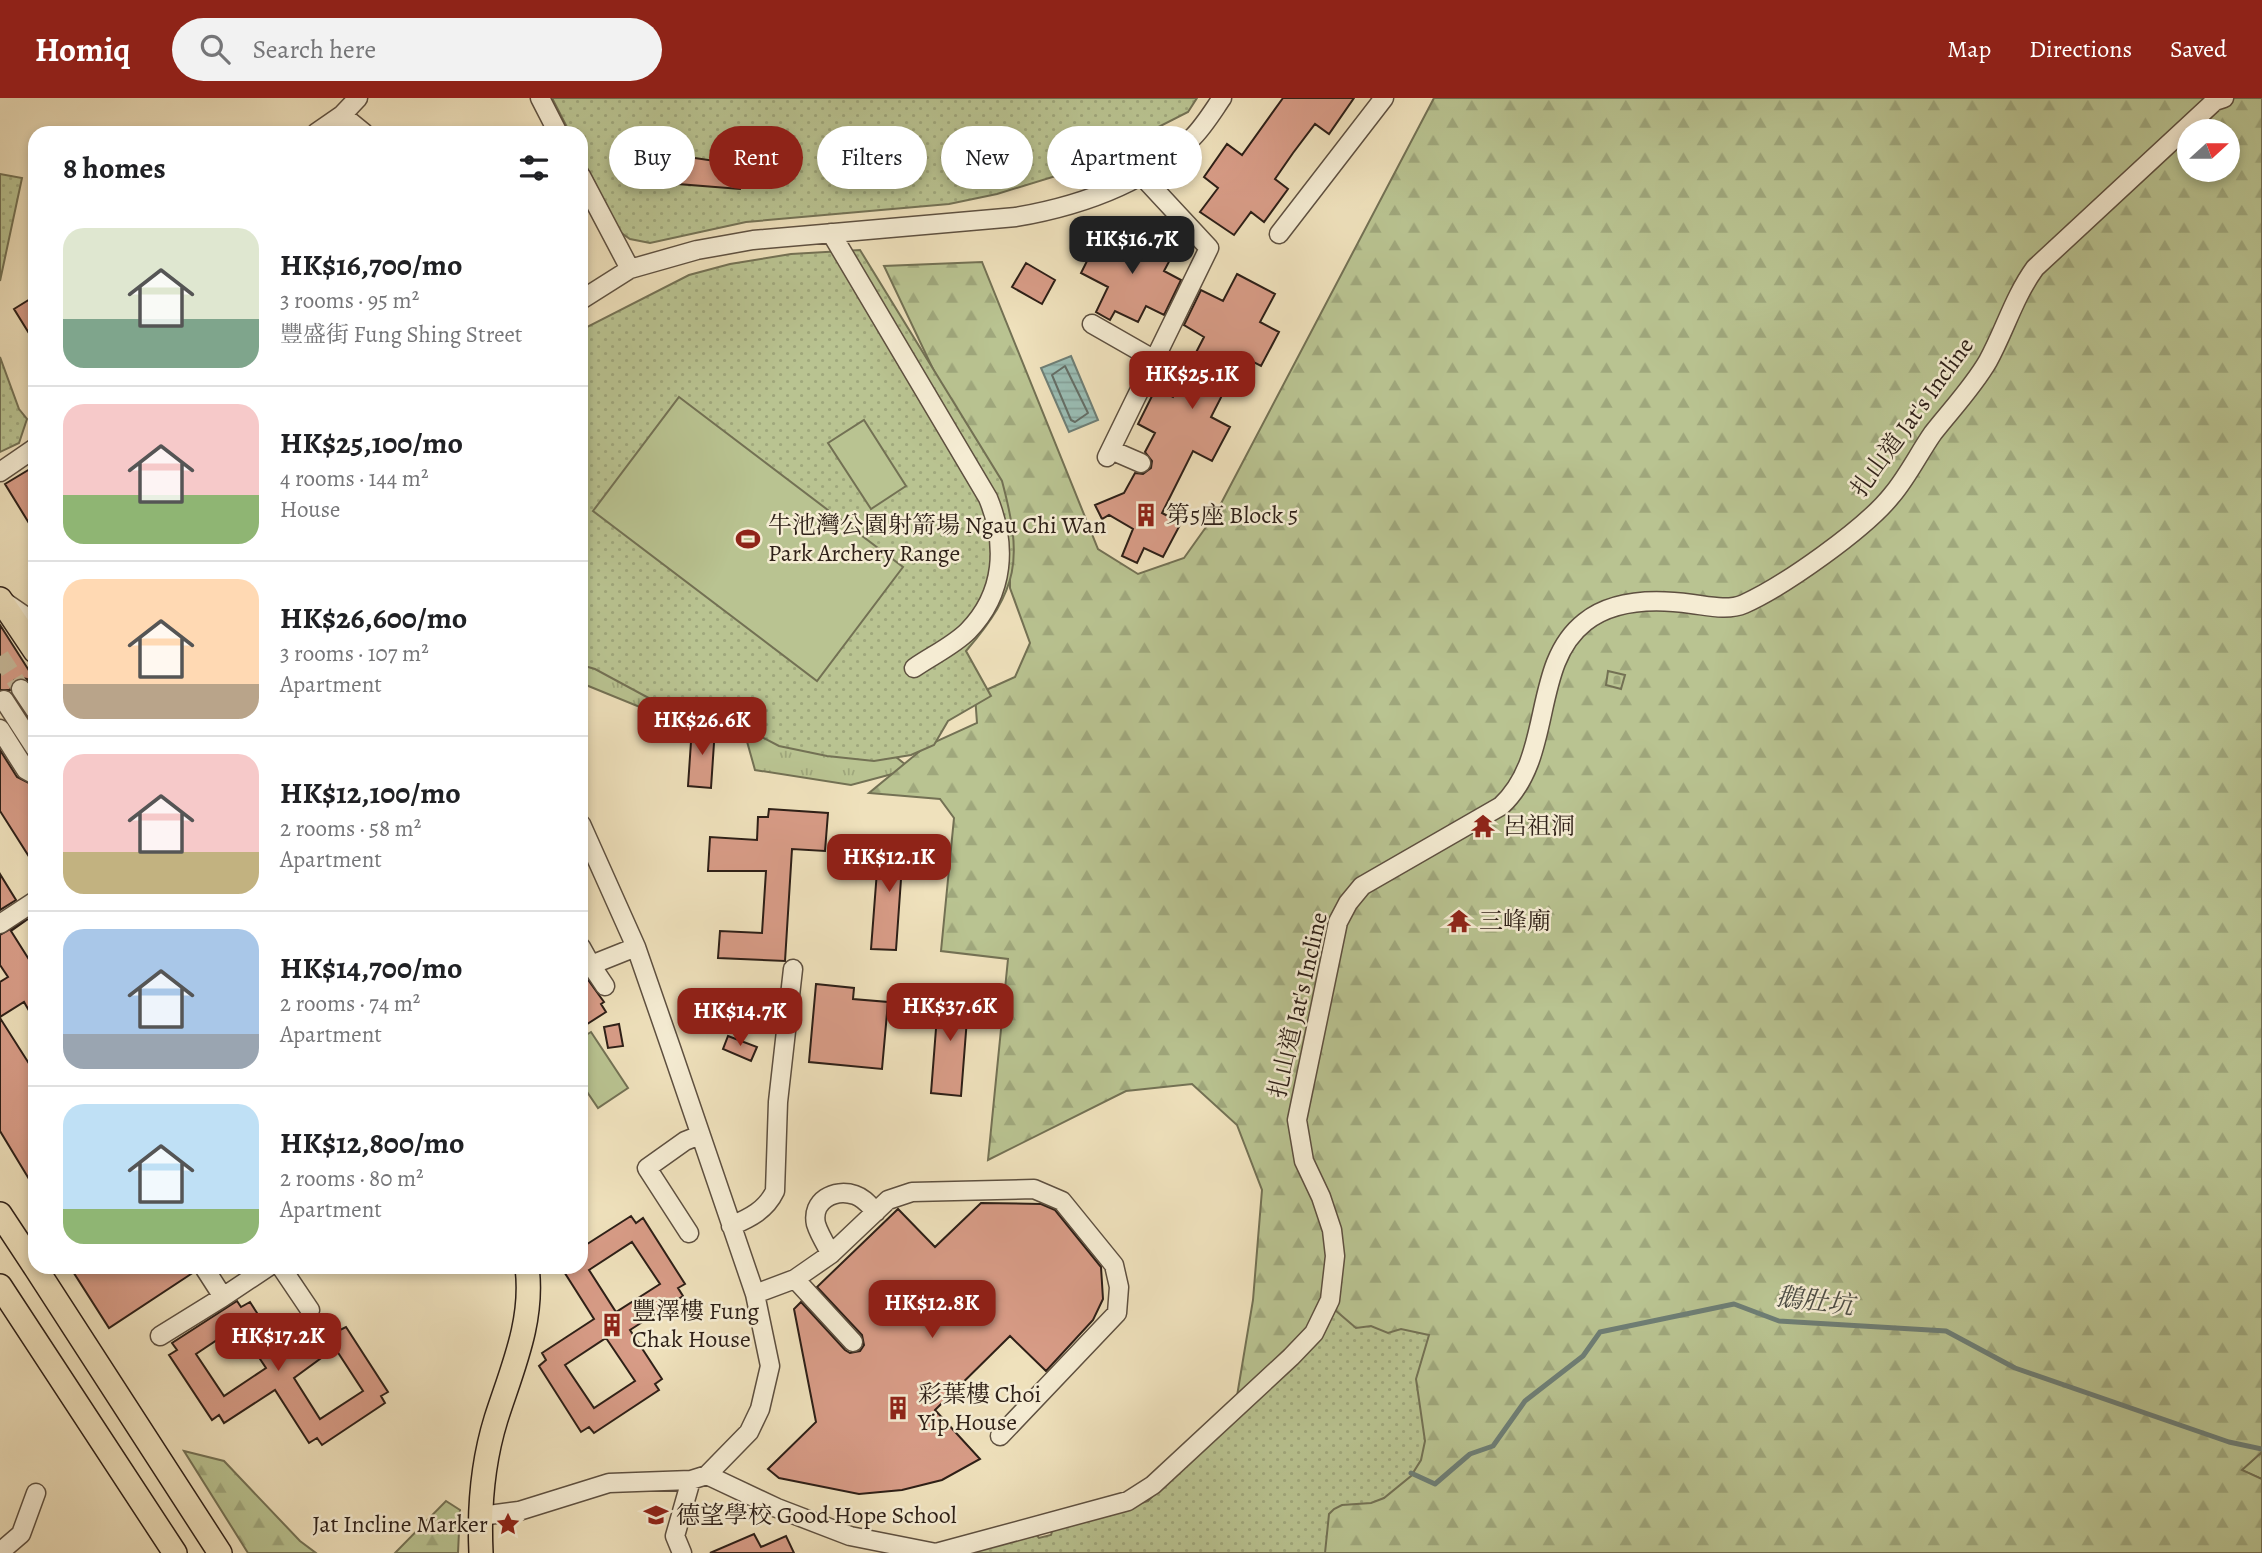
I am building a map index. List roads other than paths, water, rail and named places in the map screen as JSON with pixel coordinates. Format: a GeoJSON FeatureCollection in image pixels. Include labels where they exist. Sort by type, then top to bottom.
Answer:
{"type":"FeatureCollection","features":[{"type":"Feature","properties":{"kind":"main road"},"geometry":{"type":"LineString","coordinates":[[0,599],[28,641]]}},
{"type":"Feature","properties":{"kind":"main road"},"geometry":{"type":"LineString","coordinates":[[0,1214],[28,1252]]}},
{"type":"Feature","properties":{"kind":"main road"},"geometry":{"type":"LineString","coordinates":[[43,1274],[220,1553]]}},
{"type":"Feature","properties":{"kind":"main road"},"geometry":{"type":"LineString","coordinates":[[481,1553],[485,1471],[496,1421],[523,1338],[528,1306],[527,1274]]}},
{"type":"Feature","properties":{"kind":"main road"},"geometry":{"type":"LineString","coordinates":[[0,1286],[175,1553]]}},
{"type":"Feature","properties":{"kind":"street"},"geometry":{"type":"LineString","coordinates":[[326,126],[342,115],[358,98]]}},
{"type":"Feature","properties":{"kind":"street"},"geometry":{"type":"LineString","coordinates":[[540,98],[554,126]]}},
{"type":"Feature","properties":{"kind":"street"},"geometry":{"type":"LineString","coordinates":[[1202,126],[1222,98]]}},
{"type":"Feature","properties":{"kind":"street"},"geometry":{"type":"LineString","coordinates":[[1279,234],[1384,98]]}},
{"type":"Feature","properties":{"kind":"street","name":"扎山道 Jat's Incline"},"geometry":{"type":"LineString","coordinates":[[481,1516],[519,1511],[609,1483],[699,1477],[850,1536],[936,1553],[1128,1501],[1153,1485],[1314,1333],[1330,1300],[1335,1256],[1332,1230],[1321,1197],[1304,1161],[1297,1121],[1338,922],[1348,903],[1362,886],[1501,806],[1518,791],[1530,768],[1555,663],[1585,622],[1615,608],[1640,602],[1666,600],[1721,608],[1740,606],[1763,594],[1863,526],[1893,495],[1925,444],[1987,362],[2018,291],[2035,268],[2219,99]]}},
{"type":"Feature","properties":{"kind":"street"},"geometry":{"type":"LineString","coordinates":[[342,115],[355,126]]}},
{"type":"Feature","properties":{"kind":"street"},"geometry":{"type":"LineString","coordinates":[[588,189],[630,269]]}},
{"type":"Feature","properties":{"kind":"street"},"geometry":{"type":"LineString","coordinates":[[588,296],[630,269],[753,240],[1052,211],[1111,189]]}},
{"type":"Feature","properties":{"kind":"street"},"geometry":{"type":"LineString","coordinates":[[1141,463],[1109,453],[1209,248],[1154,189]]}},
{"type":"Feature","properties":{"kind":"street"},"geometry":{"type":"LineString","coordinates":[[831,233],[988,498],[998,522],[1003,548],[1000,575],[981,614],[968,631],[914,668]]}},
{"type":"Feature","properties":{"kind":"street"},"geometry":{"type":"LineString","coordinates":[[1092,324],[1155,360]]}},
{"type":"Feature","properties":{"kind":"street"},"geometry":{"type":"LineString","coordinates":[[0,472],[28,453]]}},
{"type":"Feature","properties":{"kind":"street"},"geometry":{"type":"LineString","coordinates":[[0,599],[28,618]]}},
{"type":"Feature","properties":{"kind":"street"},"geometry":{"type":"LineString","coordinates":[[22,689],[28,699]]}},
{"type":"Feature","properties":{"kind":"street"},"geometry":{"type":"LineString","coordinates":[[4,700],[28,737]]}},
{"type":"Feature","properties":{"kind":"street"},"geometry":{"type":"LineString","coordinates":[[0,729],[28,770]]}},
{"type":"Feature","properties":{"kind":"street"},"geometry":{"type":"LineString","coordinates":[[588,840],[636,947],[755,1293],[770,1366],[760,1409],[749,1432],[699,1477],[675,1536],[682,1553]]}},
{"type":"Feature","properties":{"kind":"street"},"geometry":{"type":"LineString","coordinates":[[0,925],[28,906]]}},
{"type":"Feature","properties":{"kind":"street"},"geometry":{"type":"LineString","coordinates":[[591,965],[636,947]]}},
{"type":"Feature","properties":{"kind":"street"},"geometry":{"type":"LineString","coordinates":[[588,960],[605,986]]}},
{"type":"Feature","properties":{"kind":"street"},"geometry":{"type":"LineString","coordinates":[[731,1226],[759,1212],[775,1191],[778,1102],[793,969]]}},
{"type":"Feature","properties":{"kind":"street"},"geometry":{"type":"LineString","coordinates":[[689,1233],[647,1168],[685,1141],[700,1135]]}},
{"type":"Feature","properties":{"kind":"street"},"geometry":{"type":"LineString","coordinates":[[755,1293],[795,1279],[831,1254],[888,1200],[912,1192],[1034,1189],[1062,1201],[1114,1265],[1119,1287],[1117,1314],[1000,1436]]}},
{"type":"Feature","properties":{"kind":"street"},"geometry":{"type":"LineString","coordinates":[[831,1254],[817,1226],[816,1208],[821,1200],[848,1193],[866,1201],[876,1212]]}},
{"type":"Feature","properties":{"kind":"street"},"geometry":{"type":"LineString","coordinates":[[208,1274],[223,1297]]}},
{"type":"Feature","properties":{"kind":"street"},"geometry":{"type":"LineString","coordinates":[[160,1336],[258,1274]]}},
{"type":"Feature","properties":{"kind":"street"},"geometry":{"type":"LineString","coordinates":[[286,1274],[310,1310]]}},
{"type":"Feature","properties":{"kind":"street"},"geometry":{"type":"LineString","coordinates":[[795,1279],[853,1342]]}},
{"type":"Feature","properties":{"kind":"street"},"geometry":{"type":"LineString","coordinates":[[0,1552],[21,1534],[36,1493]]}},
{"type":"Feature","properties":{"kind":"water"},"geometry":{"type":"Polygon","coordinates":[[[1071,356],[1098,420],[1069,432],[1041,368],[1071,356]]]}},
{"type":"Feature","properties":{"kind":"waterway","name":"鵝肚坑"},"geometry":{"type":"LineString","coordinates":[[1411,1473],[1435,1484],[1470,1454],[1493,1446],[1525,1401],[1583,1356],[1600,1332],[1734,1304],[1779,1321],[1946,1331],[2015,1368],[2229,1442],[2262,1449]]}},
{"type":"Feature","properties":{"kind":"tunnel"},"geometry":{"type":"LineString","coordinates":[[0,656],[21,689]]}},
{"type":"Feature","properties":{"kind":"place","name":"第5座 Block 5"},"geometry":{"type":"Point","coordinates":[1146,515]}},
{"type":"Feature","properties":{"kind":"place","name":"牛池灣公園射箭場 Ngau Chi Wan Park Archery Range"},"geometry":{"type":"Point","coordinates":[748,539]}},
{"type":"Feature","properties":{"kind":"place","name":"呂祖洞"},"geometry":{"type":"Point","coordinates":[1483,826]}},
{"type":"Feature","properties":{"kind":"place","name":"三峰廟"},"geometry":{"type":"Point","coordinates":[1459,921]}},
{"type":"Feature","properties":{"kind":"place","name":"豐澤樓 Fung Chak House"},"geometry":{"type":"Point","coordinates":[612,1325]}},
{"type":"Feature","properties":{"kind":"place","name":"彩葉樓 Choi Yip House"},"geometry":{"type":"Point","coordinates":[898,1408]}},
{"type":"Feature","properties":{"kind":"place","name":"德望學校 Good Hope School"},"geometry":{"type":"Point","coordinates":[656,1515]}},
{"type":"Feature","properties":{"kind":"place","name":"Jat Incline Marker"},"geometry":{"type":"Point","coordinates":[508,1524]}}]}
